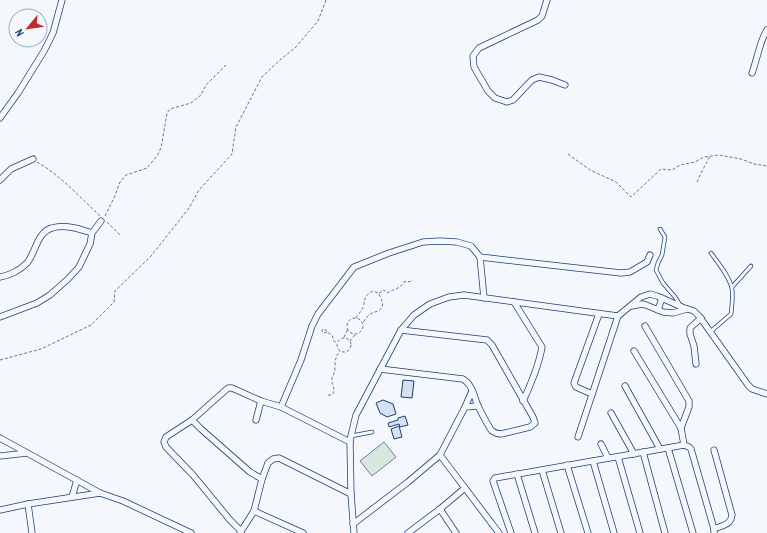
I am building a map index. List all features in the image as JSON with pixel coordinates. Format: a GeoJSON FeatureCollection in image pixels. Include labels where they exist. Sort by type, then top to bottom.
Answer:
{"type":"FeatureCollection","features":[{"type":"Feature","properties":{"kind":"street"},"geometry":{"type":"LineString","coordinates":[[0,118],[18,93],[54,33],[62,0]]}},
{"type":"Feature","properties":{"kind":"street"},"geometry":{"type":"LineString","coordinates":[[547,0],[542,16],[538,20],[479,48],[473,56],[474,68],[488,91],[495,98],[507,102],[513,100],[532,80],[539,77],[565,85]]}},
{"type":"Feature","properties":{"kind":"street"},"geometry":{"type":"LineString","coordinates":[[752,72],[767,30]]}},
{"type":"Feature","properties":{"kind":"street"},"geometry":{"type":"LineString","coordinates":[[0,180],[11,169],[34,160]]}},
{"type":"Feature","properties":{"kind":"street"},"geometry":{"type":"LineString","coordinates":[[0,317],[37,303],[50,295],[68,279],[79,266],[86,254],[92,233],[102,220]]}},
{"type":"Feature","properties":{"kind":"street"},"geometry":{"type":"LineString","coordinates":[[0,277],[16,272],[27,262],[41,237],[48,230],[64,226],[78,228],[92,233]]}},
{"type":"Feature","properties":{"kind":"street"},"geometry":{"type":"LineString","coordinates":[[281,407],[301,360],[312,326],[318,314],[354,267],[423,242],[457,242],[471,246],[480,256],[484,298]]}},
{"type":"Feature","properties":{"kind":"street"},"geometry":{"type":"LineString","coordinates":[[480,256],[621,273],[630,272],[647,262],[650,254]]}},
{"type":"Feature","properties":{"kind":"street"},"geometry":{"type":"LineString","coordinates":[[578,436],[618,316],[632,306],[641,297],[650,294],[665,299],[683,309],[694,311],[701,318],[748,385],[752,389],[767,394]]}},
{"type":"Feature","properties":{"kind":"street"},"geometry":{"type":"LineString","coordinates":[[354,533],[351,494],[351,439],[356,414],[401,330],[414,315],[430,304],[449,297],[464,295],[618,316]]}},
{"type":"Feature","properties":{"kind":"street"},"geometry":{"type":"LineString","coordinates":[[660,311],[665,299]]}},
{"type":"Feature","properties":{"kind":"street"},"geometry":{"type":"LineString","coordinates":[[514,302],[544,344],[523,401]]}},
{"type":"Feature","properties":{"kind":"street"},"geometry":{"type":"LineString","coordinates":[[632,306],[642,304],[660,311],[673,312],[683,309]]}},
{"type":"Feature","properties":{"kind":"street"},"geometry":{"type":"LineString","coordinates":[[592,394],[576,387],[574,383],[600,314]]}},
{"type":"Feature","properties":{"kind":"street"},"geometry":{"type":"LineString","coordinates":[[696,364],[690,328],[701,318]]}},
{"type":"Feature","properties":{"kind":"street"},"geometry":{"type":"LineString","coordinates":[[645,326],[689,401],[689,407],[681,428]]}},
{"type":"Feature","properties":{"kind":"street"},"geometry":{"type":"LineString","coordinates":[[380,369],[463,379],[472,391],[478,406],[492,430],[497,434],[530,427],[535,423],[492,345],[487,340],[401,330]]}},
{"type":"Feature","properties":{"kind":"street"},"geometry":{"type":"LineString","coordinates":[[634,351],[681,428],[684,445]]}},
{"type":"Feature","properties":{"kind":"street"},"geometry":{"type":"LineString","coordinates":[[625,386],[660,449]]}},
{"type":"Feature","properties":{"kind":"street"},"geometry":{"type":"LineString","coordinates":[[351,439],[281,407],[261,401],[232,388],[228,388],[192,420],[166,437],[164,442],[166,447],[193,475],[240,532],[254,511],[262,479],[268,463],[273,459],[279,458],[351,494]]}},
{"type":"Feature","properties":{"kind":"street"},"geometry":{"type":"LineString","coordinates":[[353,524],[408,482],[440,455],[472,391]]}},
{"type":"Feature","properties":{"kind":"street"},"geometry":{"type":"LineString","coordinates":[[256,420],[261,401]]}},
{"type":"Feature","properties":{"kind":"street"},"geometry":{"type":"LineString","coordinates":[[465,407],[478,406]]}},
{"type":"Feature","properties":{"kind":"street"},"geometry":{"type":"LineString","coordinates":[[611,413],[634,454]]}},
{"type":"Feature","properties":{"kind":"street"},"geometry":{"type":"LineString","coordinates":[[192,420],[250,472],[262,479]]}},
{"type":"Feature","properties":{"kind":"street"},"geometry":{"type":"LineString","coordinates":[[0,438],[100,493],[191,533]]}},
{"type":"Feature","properties":{"kind":"street"},"geometry":{"type":"LineString","coordinates":[[601,444],[608,458]]}},
{"type":"Feature","properties":{"kind":"street"},"geometry":{"type":"LineString","coordinates":[[510,533],[493,481],[495,478],[684,445],[691,449],[714,531],[729,523],[732,520],[732,515],[714,450]]}},
{"type":"Feature","properties":{"kind":"street"},"geometry":{"type":"LineString","coordinates":[[668,448],[693,533]]}},
{"type":"Feature","properties":{"kind":"street"},"geometry":{"type":"LineString","coordinates":[[642,452],[665,533]]}},
{"type":"Feature","properties":{"kind":"street"},"geometry":{"type":"LineString","coordinates":[[0,456],[27,453]]}},
{"type":"Feature","properties":{"kind":"street"},"geometry":{"type":"LineString","coordinates":[[440,455],[499,533]]}},
{"type":"Feature","properties":{"kind":"street"},"geometry":{"type":"LineString","coordinates":[[618,457],[640,533]]}},
{"type":"Feature","properties":{"kind":"street"},"geometry":{"type":"LineString","coordinates":[[593,461],[614,533]]}},
{"type":"Feature","properties":{"kind":"street"},"geometry":{"type":"LineString","coordinates":[[568,465],[588,533]]}},
{"type":"Feature","properties":{"kind":"street"},"geometry":{"type":"LineString","coordinates":[[542,470],[561,533]]}},
{"type":"Feature","properties":{"kind":"street"},"geometry":{"type":"LineString","coordinates":[[517,474],[534,533]]}},
{"type":"Feature","properties":{"kind":"street"},"geometry":{"type":"LineString","coordinates":[[72,497],[77,480]]}},
{"type":"Feature","properties":{"kind":"street"},"geometry":{"type":"LineString","coordinates":[[411,532],[465,488]]}},
{"type":"Feature","properties":{"kind":"street"},"geometry":{"type":"LineString","coordinates":[[0,510],[28,504],[100,493]]}},
{"type":"Feature","properties":{"kind":"street"},"geometry":{"type":"LineString","coordinates":[[28,504],[32,533]]}},
{"type":"Feature","properties":{"kind":"street"},"geometry":{"type":"LineString","coordinates":[[440,509],[456,533]]}},
{"type":"Feature","properties":{"kind":"street"},"geometry":{"type":"LineString","coordinates":[[254,511],[303,533]]}},
{"type":"Feature","properties":{"kind":"lane"},"geometry":{"type":"LineString","coordinates":[[660,229],[665,237],[662,255],[656,270],[663,283],[683,309]]}},
{"type":"Feature","properties":{"kind":"lane"},"geometry":{"type":"LineString","coordinates":[[710,332],[731,314],[733,302],[732,287],[722,268],[711,253]]}},
{"type":"Feature","properties":{"kind":"lane"},"geometry":{"type":"LineString","coordinates":[[732,287],[750,266]]}},
{"type":"Feature","properties":{"kind":"lane"},"geometry":{"type":"LineString","coordinates":[[351,439],[372,432]]}},
{"type":"Feature","properties":{"kind":"path"},"geometry":{"type":"LineString","coordinates":[[0,360],[41,349],[91,325],[114,302],[115,291],[152,255],[189,208],[199,190],[232,154],[236,126],[262,78],[281,58],[295,48],[318,21],[326,0]]}},
{"type":"Feature","properties":{"kind":"path"},"geometry":{"type":"LineString","coordinates":[[102,220],[114,198],[120,182],[126,175],[147,168],[157,156],[161,148],[167,113],[170,110],[191,103],[201,95],[206,85],[226,65]]}},
{"type":"Feature","properties":{"kind":"path"},"geometry":{"type":"LineString","coordinates":[[568,154],[590,170],[616,182],[631,197],[661,169],[672,170],[695,162],[704,157],[718,155],[767,166]]}},
{"type":"Feature","properties":{"kind":"path"},"geometry":{"type":"LineString","coordinates":[[697,182],[710,156]]}},
{"type":"Feature","properties":{"kind":"path"},"geometry":{"type":"LineString","coordinates":[[34,160],[46,167],[60,179],[102,220],[121,236]]}},
{"type":"Feature","properties":{"kind":"path"},"geometry":{"type":"LineString","coordinates":[[378,293],[384,290],[387,293],[404,282],[410,282],[413,280]]}},
{"type":"Feature","properties":{"kind":"path"},"geometry":{"type":"LineString","coordinates":[[337,343],[339,340],[344,338],[348,330],[347,324],[353,318],[356,318],[363,307],[364,301],[368,294],[373,291],[378,293],[383,301],[382,307],[368,316],[363,323],[364,327],[362,331],[359,334],[351,333],[348,330]]}},
{"type":"Feature","properties":{"kind":"path"},"geometry":{"type":"LineString","coordinates":[[356,318],[363,323]]}},
{"type":"Feature","properties":{"kind":"path"},"geometry":{"type":"LineString","coordinates":[[327,332],[332,335],[340,351]]}},
{"type":"Feature","properties":{"kind":"path"},"geometry":{"type":"LineString","coordinates":[[340,351],[344,352],[349,350],[351,346],[350,342],[355,334]]}},
{"type":"Feature","properties":{"kind":"path"},"geometry":{"type":"LineString","coordinates":[[344,338],[350,342]]}},
{"type":"Feature","properties":{"kind":"path"},"geometry":{"type":"LineString","coordinates":[[328,395],[332,395],[334,391],[332,377],[334,373],[335,358],[340,351]]}},
{"type":"Feature","properties":{"kind":"shaded area"},"geometry":{"type":"Polygon","coordinates":[[[384,442],[396,457],[372,476],[360,461],[384,442]]]}},
{"type":"Feature","properties":{"kind":"building"},"geometry":{"type":"Polygon","coordinates":[[[403,380],[414,381],[412,398],[401,397],[403,380]]]}},
{"type":"Feature","properties":{"kind":"building"},"geometry":{"type":"Polygon","coordinates":[[[383,400],[393,404],[396,414],[387,417],[380,413],[376,403],[383,400]]]}},
{"type":"Feature","properties":{"kind":"building"},"geometry":{"type":"Polygon","coordinates":[[[405,416],[408,425],[400,427],[399,424],[389,427],[388,423],[405,416]]]}},
{"type":"Feature","properties":{"kind":"building"},"geometry":{"type":"Polygon","coordinates":[[[399,426],[402,437],[394,439],[391,429],[399,426]]]}}]}
